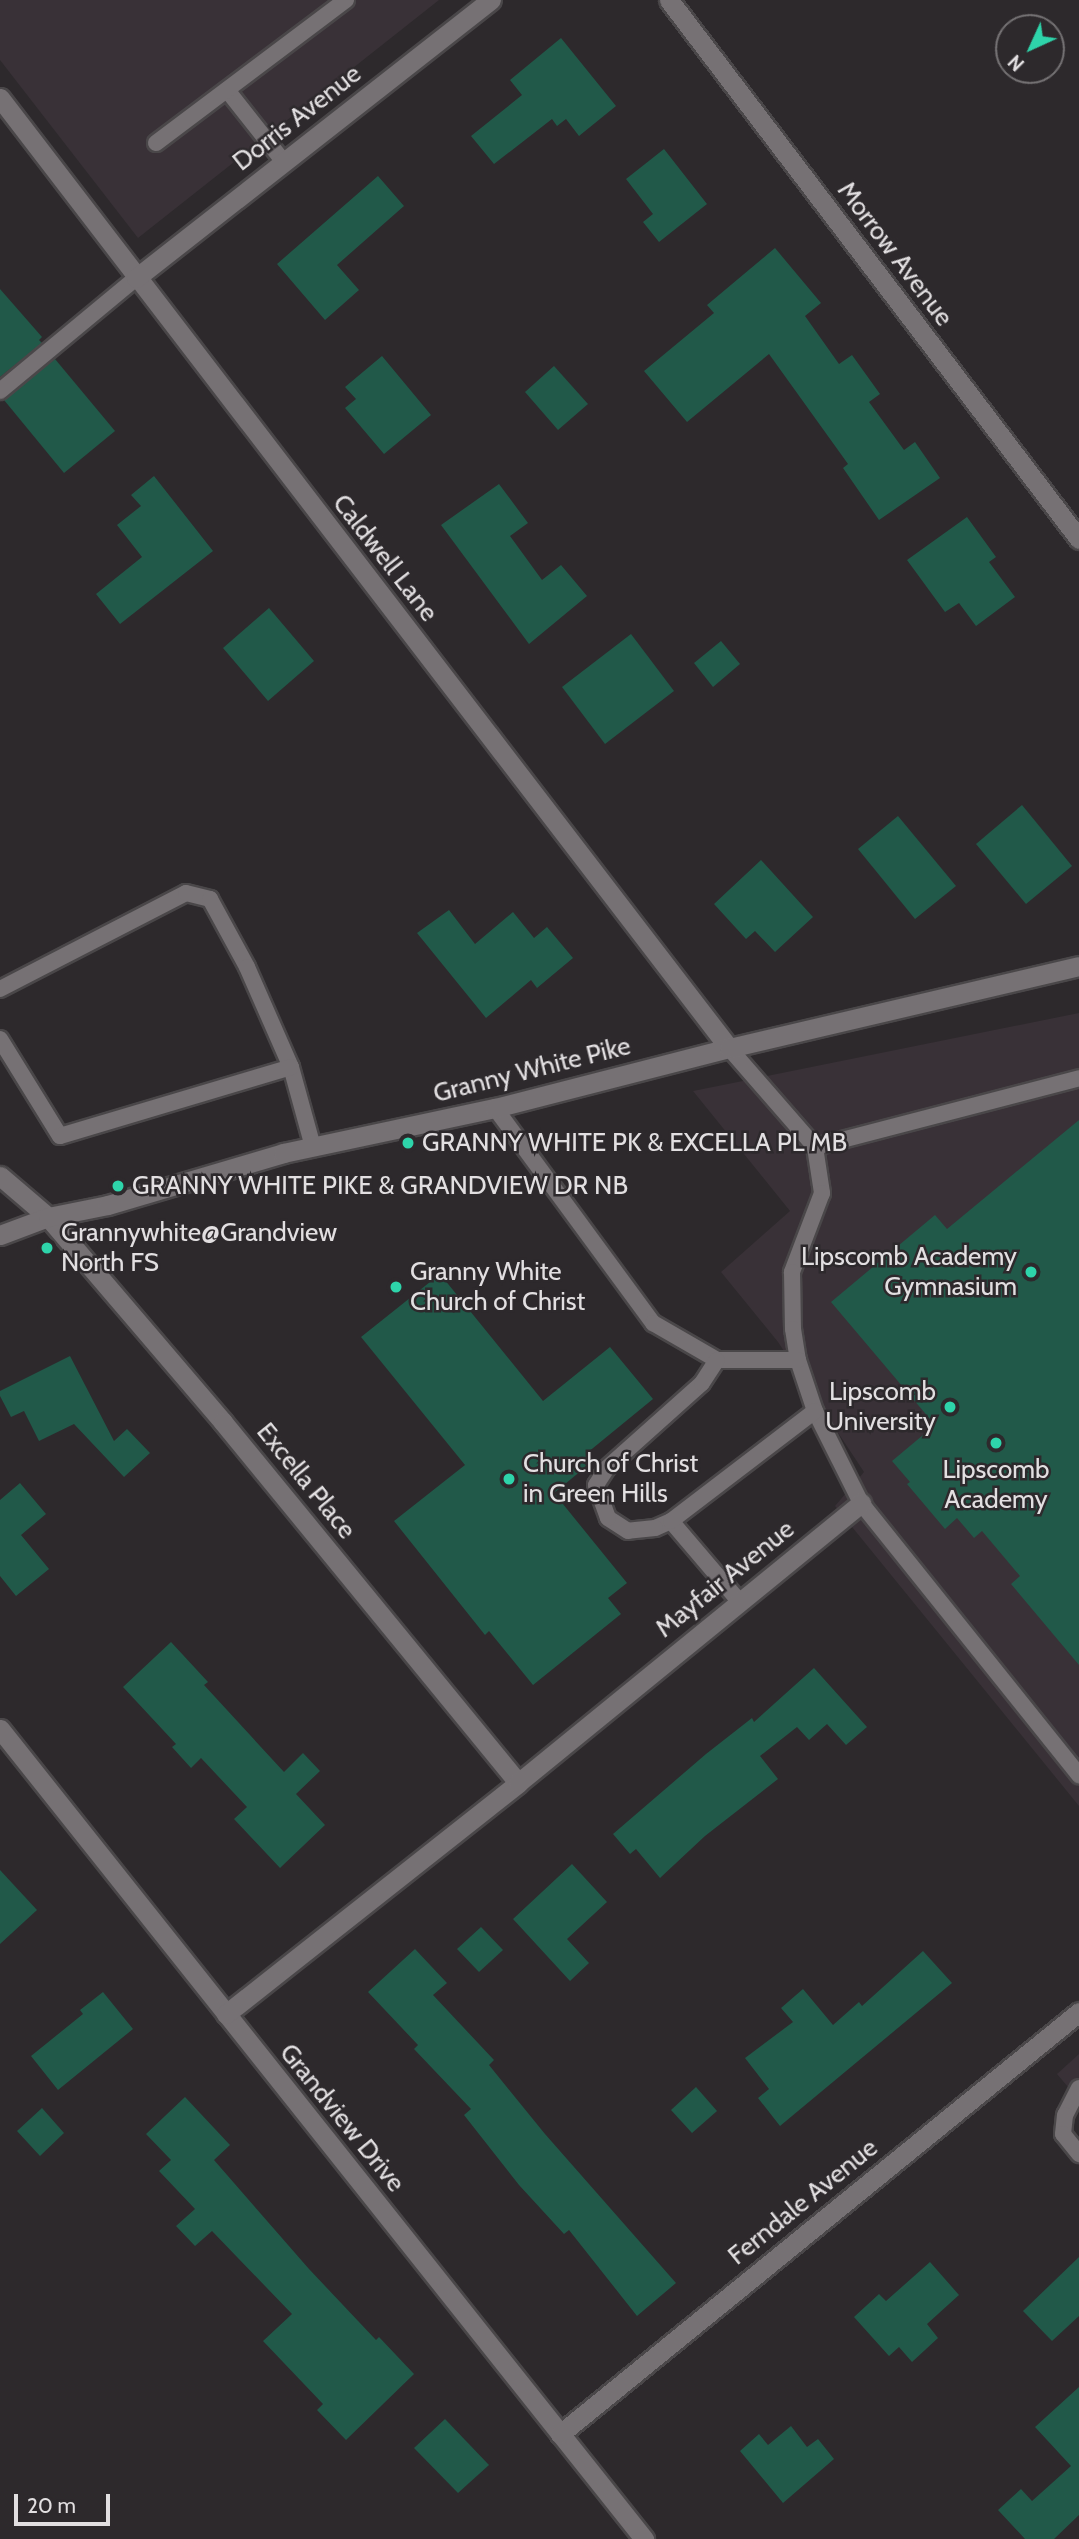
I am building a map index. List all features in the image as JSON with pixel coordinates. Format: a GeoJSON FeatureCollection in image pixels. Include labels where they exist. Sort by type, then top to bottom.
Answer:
{"type":"FeatureCollection","features":[{"type":"Feature","properties":{"kind":"street","name":"Dorris Avenue"},"geometry":{"type":"LineString","coordinates":[[136,278],[491,0]]}},
{"type":"Feature","properties":{"kind":"street","name":"Morrow Avenue"},"geometry":{"type":"LineString","coordinates":[[669,0],[1079,539]]}},
{"type":"Feature","properties":{"kind":"street","name":"Caldwell Lane"},"geometry":{"type":"LineString","coordinates":[[0,98],[729,1048]]}},
{"type":"Feature","properties":{"kind":"street","name":"Granny White Pike"},"geometry":{"type":"LineString","coordinates":[[0,1236],[48,1217],[108,1205],[313,1147],[495,1108],[729,1048],[1079,966]]}},
{"type":"Feature","properties":{"kind":"street"},"geometry":{"type":"LineString","coordinates":[[0,1176],[48,1217]]}},
{"type":"Feature","properties":{"kind":"street","name":"Excella Place"},"geometry":{"type":"LineString","coordinates":[[48,1217],[223,1422],[518,1783]]}},
{"type":"Feature","properties":{"kind":"street","name":"Mayfair Avenue"},"geometry":{"type":"LineString","coordinates":[[226,2014],[518,1783],[861,1503]]}},
{"type":"Feature","properties":{"kind":"street","name":"Grandview Drive"},"geometry":{"type":"LineString","coordinates":[[0,1729],[644,2539]]}},
{"type":"Feature","properties":{"kind":"street","name":"Ferndale Avenue"},"geometry":{"type":"LineString","coordinates":[[560,2434],[1079,2012]]}},
{"type":"Feature","properties":{"kind":"lane"},"geometry":{"type":"LineString","coordinates":[[156,143],[346,0]]}},
{"type":"Feature","properties":{"kind":"lane"},"geometry":{"type":"LineString","coordinates":[[227,90],[283,161]]}},
{"type":"Feature","properties":{"kind":"lane"},"geometry":{"type":"LineString","coordinates":[[0,391],[136,278]]}},
{"type":"Feature","properties":{"kind":"lane"},"geometry":{"type":"LineString","coordinates":[[0,989],[186,893],[210,900],[247,967],[291,1068],[313,1147]]}},
{"type":"Feature","properties":{"kind":"lane"},"geometry":{"type":"LineString","coordinates":[[0,1039],[60,1136],[291,1068]]}},
{"type":"Feature","properties":{"kind":"lane"},"geometry":{"type":"LineString","coordinates":[[729,1048],[816,1147],[822,1193],[792,1272],[793,1329],[798,1360],[815,1410],[861,1503],[1079,1775]]}},
{"type":"Feature","properties":{"kind":"lane"},"geometry":{"type":"LineString","coordinates":[[816,1147],[1079,1078]]}},
{"type":"Feature","properties":{"kind":"lane"},"geometry":{"type":"LineString","coordinates":[[495,1108],[653,1323],[717,1360],[798,1360]]}},
{"type":"Feature","properties":{"kind":"lane"},"geometry":{"type":"LineString","coordinates":[[717,1360],[702,1382],[607,1468],[596,1486],[608,1518],[628,1531],[655,1528],[671,1521],[815,1410]]}},
{"type":"Feature","properties":{"kind":"lane"},"geometry":{"type":"LineString","coordinates":[[671,1521],[739,1601]]}},
{"type":"Feature","properties":{"kind":"lane"},"geometry":{"type":"LineString","coordinates":[[1079,2088],[1065,2115],[1063,2134],[1079,2154]]}},
{"type":"Feature","properties":{"kind":"shaded area"},"geometry":{"type":"Polygon","coordinates":[[[0,0],[439,0],[138,238],[0,60],[0,0]]]}},
{"type":"Feature","properties":{"kind":"shaded area","name":"Lipscomb University"},"geometry":{"type":"Polygon","coordinates":[[[1079,1013],[1079,1806],[835,1506],[864,1472],[778,1342],[721,1272],[790,1211],[693,1091],[1079,1013]]]}},
{"type":"Feature","properties":{"kind":"shaded area"},"geometry":{"type":"Polygon","coordinates":[[[1079,2054],[1079,2100],[1057,2074],[1079,2054]]]}},
{"type":"Feature","properties":{"kind":"building"},"geometry":{"type":"Polygon","coordinates":[[[561,38],[616,106],[579,136],[566,119],[557,126],[552,119],[494,164],[471,136],[522,95],[510,80],[561,38]]]}},
{"type":"Feature","properties":{"kind":"building"},"geometry":{"type":"Polygon","coordinates":[[[664,149],[707,204],[659,242],[643,222],[653,214],[626,179],[664,149]]]}},
{"type":"Feature","properties":{"kind":"building"},"geometry":{"type":"Polygon","coordinates":[[[378,176],[404,206],[337,265],[359,290],[325,320],[277,264],[378,176]]]}},
{"type":"Feature","properties":{"kind":"building"},"geometry":{"type":"Polygon","coordinates":[[[775,248],[821,303],[805,316],[839,364],[852,355],[880,394],[869,402],[904,450],[915,442],[940,478],[879,520],[843,468],[848,464],[769,354],[687,422],[644,371],[714,313],[707,305],[775,248]]]}},
{"type":"Feature","properties":{"kind":"building"},"geometry":{"type":"Polygon","coordinates":[[[0,289],[42,337],[39,340],[42,343],[0,377],[0,289]]]}},
{"type":"Feature","properties":{"kind":"building"},"geometry":{"type":"Polygon","coordinates":[[[382,356],[431,415],[384,454],[345,408],[356,399],[345,387],[382,356]]]}},
{"type":"Feature","properties":{"kind":"building"},"geometry":{"type":"Polygon","coordinates":[[[55,359],[115,431],[64,473],[4,400],[55,359]]]}},
{"type":"Feature","properties":{"kind":"building"},"geometry":{"type":"Polygon","coordinates":[[[554,366],[588,404],[558,430],[525,392],[554,366]]]}},
{"type":"Feature","properties":{"kind":"building"},"geometry":{"type":"Polygon","coordinates":[[[154,476],[213,551],[120,624],[96,594],[142,557],[117,525],[141,506],[131,495],[154,476]]]}},
{"type":"Feature","properties":{"kind":"building"},"geometry":{"type":"Polygon","coordinates":[[[499,484],[528,523],[510,536],[542,580],[561,565],[587,596],[529,644],[441,525],[499,484]]]}},
{"type":"Feature","properties":{"kind":"building"},"geometry":{"type":"Polygon","coordinates":[[[967,517],[996,557],[989,562],[1015,597],[976,626],[959,603],[945,612],[907,560],[967,517]]]}},
{"type":"Feature","properties":{"kind":"building"},"geometry":{"type":"Polygon","coordinates":[[[269,608],[314,661],[268,701],[223,648],[269,608]]]}},
{"type":"Feature","properties":{"kind":"building"},"geometry":{"type":"Polygon","coordinates":[[[631,634],[674,691],[605,744],[562,687],[631,634]]]}},
{"type":"Feature","properties":{"kind":"building"},"geometry":{"type":"Polygon","coordinates":[[[721,641],[740,664],[713,687],[694,663],[721,641]]]}},
{"type":"Feature","properties":{"kind":"building"},"geometry":{"type":"Polygon","coordinates":[[[1022,805],[1072,866],[1026,904],[976,844],[1022,805]]]}},
{"type":"Feature","properties":{"kind":"building"},"geometry":{"type":"Polygon","coordinates":[[[898,816],[956,886],[915,919],[858,849],[898,816]]]}},
{"type":"Feature","properties":{"kind":"building"},"geometry":{"type":"Polygon","coordinates":[[[761,860],[813,917],[775,952],[755,931],[746,939],[714,904],[761,860]]]}},
{"type":"Feature","properties":{"kind":"building"},"geometry":{"type":"Polygon","coordinates":[[[449,910],[475,944],[513,912],[534,938],[547,927],[573,958],[537,988],[531,980],[486,1018],[417,933],[449,910]]]}},
{"type":"Feature","properties":{"kind":"building","name":"Lipscomb Academy"},"geometry":{"type":"Polygon","coordinates":[[[1079,1120],[1079,1665],[1011,1584],[1020,1576],[982,1531],[974,1538],[957,1518],[945,1529],[907,1484],[910,1482],[892,1461],[935,1425],[831,1302],[935,1215],[947,1229],[1079,1120]]]}},
{"type":"Feature","properties":{"kind":"building","name":"Church of Christ in Green Hills"},"geometry":{"type":"Polygon","coordinates":[[[440,1274],[543,1401],[610,1347],[653,1399],[587,1453],[593,1461],[554,1493],[627,1583],[608,1598],[621,1614],[533,1685],[489,1631],[485,1635],[394,1521],[465,1465],[361,1337],[440,1274]]]}},
{"type":"Feature","properties":{"kind":"building"},"geometry":{"type":"Polygon","coordinates":[[[70,1356],[114,1441],[127,1429],[150,1453],[124,1477],[74,1424],[39,1441],[24,1411],[11,1417],[0,1396],[0,1391],[70,1356]]]}},
{"type":"Feature","properties":{"kind":"building"},"geometry":{"type":"Polygon","coordinates":[[[20,1483],[46,1514],[21,1535],[49,1569],[16,1596],[0,1576],[0,1500],[20,1483]]]}},
{"type":"Feature","properties":{"kind":"building"},"geometry":{"type":"Polygon","coordinates":[[[171,1642],[208,1682],[204,1685],[284,1772],[303,1753],[320,1771],[296,1794],[325,1825],[280,1868],[234,1819],[247,1807],[201,1758],[191,1768],[172,1747],[176,1744],[123,1687],[171,1642]]]}},
{"type":"Feature","properties":{"kind":"building"},"geometry":{"type":"Polygon","coordinates":[[[814,1668],[867,1727],[846,1745],[827,1724],[809,1740],[797,1727],[760,1756],[778,1779],[705,1836],[660,1878],[636,1849],[630,1854],[613,1834],[706,1754],[752,1718],[754,1722],[814,1668]]]}},
{"type":"Feature","properties":{"kind":"building"},"geometry":{"type":"Polygon","coordinates":[[[572,1864],[607,1902],[567,1939],[589,1963],[570,1981],[513,1919],[572,1864]]]}},
{"type":"Feature","properties":{"kind":"building"},"geometry":{"type":"Polygon","coordinates":[[[0,1870],[37,1910],[0,1944],[0,1870]]]}},
{"type":"Feature","properties":{"kind":"building"},"geometry":{"type":"Polygon","coordinates":[[[481,1927],[503,1950],[479,1972],[457,1949],[481,1927]]]}},
{"type":"Feature","properties":{"kind":"building"},"geometry":{"type":"Polygon","coordinates":[[[415,1949],[447,1983],[433,1995],[494,2060],[489,2065],[545,2134],[676,2283],[637,2316],[569,2230],[564,2234],[519,2185],[464,2115],[471,2109],[414,2049],[418,2045],[368,1992],[415,1949]]]}},
{"type":"Feature","properties":{"kind":"building"},"geometry":{"type":"Polygon","coordinates":[[[923,1951],[952,1983],[780,2126],[758,2098],[769,2089],[745,2058],[793,2022],[781,2008],[803,1989],[833,2025],[859,2002],[862,2006],[923,1951]]]}},
{"type":"Feature","properties":{"kind":"building"},"geometry":{"type":"Polygon","coordinates":[[[103,1992],[133,2029],[58,2090],[31,2056],[83,2014],[80,2010],[103,1992]]]}},
{"type":"Feature","properties":{"kind":"building"},"geometry":{"type":"Polygon","coordinates":[[[696,2087],[717,2111],[692,2133],[671,2110],[696,2087]]]}},
{"type":"Feature","properties":{"kind":"building"},"geometry":{"type":"Polygon","coordinates":[[[185,2097],[230,2145],[214,2160],[309,2269],[376,2340],[379,2337],[414,2374],[346,2440],[317,2410],[323,2404],[263,2341],[292,2314],[212,2231],[195,2246],[176,2226],[195,2209],[159,2171],[171,2160],[146,2134],[185,2097]]]}},
{"type":"Feature","properties":{"kind":"building"},"geometry":{"type":"Polygon","coordinates":[[[42,2108],[64,2133],[40,2156],[17,2131],[42,2108]]]}},
{"type":"Feature","properties":{"kind":"building"},"geometry":{"type":"Polygon","coordinates":[[[1079,2257],[1079,2316],[1052,2341],[1023,2311],[1079,2257]]]}},
{"type":"Feature","properties":{"kind":"building"},"geometry":{"type":"Polygon","coordinates":[[[930,2262],[959,2295],[927,2324],[938,2338],[912,2362],[899,2347],[889,2356],[854,2317],[879,2294],[886,2301],[930,2262]]]}},
{"type":"Feature","properties":{"kind":"building"},"geometry":{"type":"Polygon","coordinates":[[[1079,2387],[1079,2515],[1054,2539],[1025,2539],[998,2510],[1021,2489],[1032,2501],[1071,2466],[1035,2427],[1079,2387]]]}},
{"type":"Feature","properties":{"kind":"building"},"geometry":{"type":"Polygon","coordinates":[[[445,2419],[489,2465],[458,2493],[414,2448],[445,2419]]]}},
{"type":"Feature","properties":{"kind":"building"},"geometry":{"type":"Polygon","coordinates":[[[791,2426],[807,2447],[818,2439],[834,2459],[783,2503],[740,2451],[759,2434],[768,2445],[791,2426]]]}},
{"type":"Feature","properties":{"kind":"place","name":"GRANNY WHITE PK & EXCELLA PL MB"},"geometry":{"type":"Point","coordinates":[408,1143]}},
{"type":"Feature","properties":{"kind":"place","name":"GRANNY WHITE PIKE & GRANDVIEW DR NB"},"geometry":{"type":"Point","coordinates":[118,1186]}},
{"type":"Feature","properties":{"kind":"place","name":"Grannywhite@Grandview North FS"},"geometry":{"type":"Point","coordinates":[47,1248]}},
{"type":"Feature","properties":{"kind":"place","name":"Lipscomb Academy Gymnasium"},"geometry":{"type":"Point","coordinates":[1031,1272]}},
{"type":"Feature","properties":{"kind":"place","name":"Granny White Church of Christ"},"geometry":{"type":"Point","coordinates":[396,1287]}},
{"type":"Feature","properties":{"kind":"place","name":"Lipscomb University"},"geometry":{"type":"Point","coordinates":[950,1407]}},
{"type":"Feature","properties":{"kind":"place","name":"Lipscomb Academy"},"geometry":{"type":"Point","coordinates":[996,1443]}},
{"type":"Feature","properties":{"kind":"place","name":"Church of Christ in Green Hills"},"geometry":{"type":"Point","coordinates":[509,1479]}}]}
